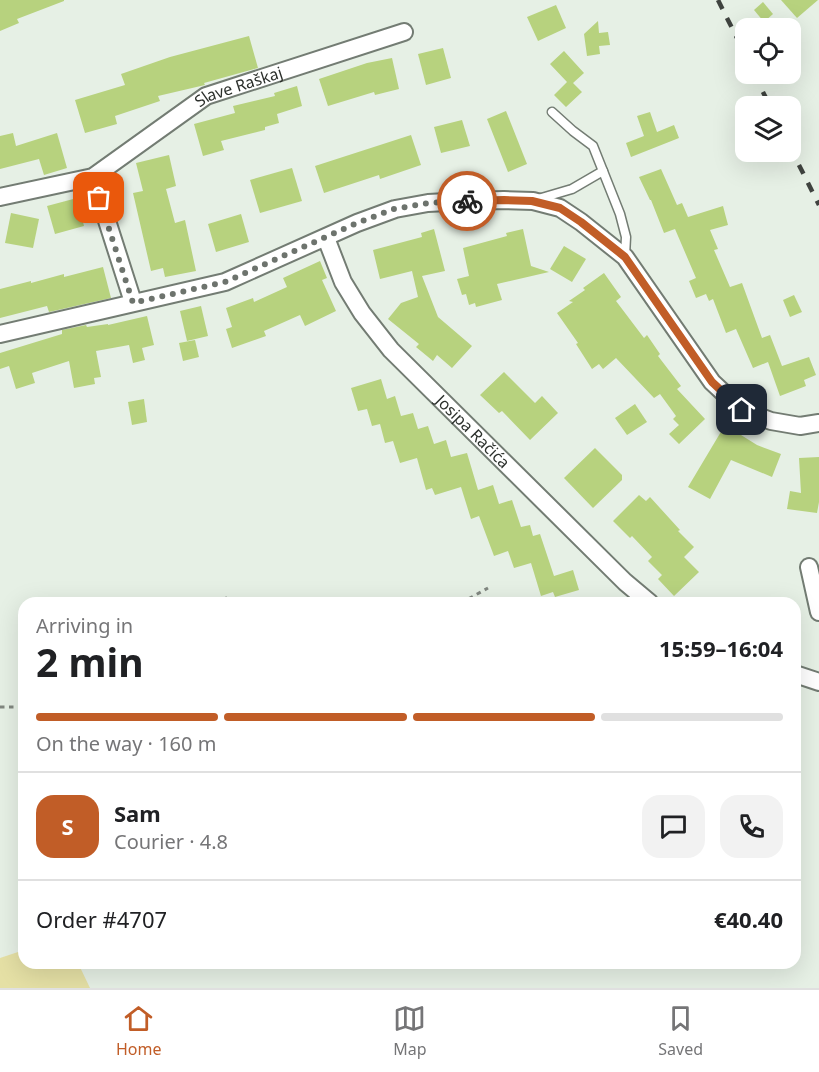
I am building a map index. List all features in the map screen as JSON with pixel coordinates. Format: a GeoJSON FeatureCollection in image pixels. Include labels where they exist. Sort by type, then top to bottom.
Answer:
{"type":"FeatureCollection","features":[{"type":"Feature","properties":{"kind":"street","name":"Slave Raškaj"},"geometry":{"type":"LineString","coordinates":[[0,197],[93,177],[206,96],[404,32]]}},
{"type":"Feature","properties":{"kind":"street"},"geometry":{"type":"LineString","coordinates":[[93,177],[133,303]]}},
{"type":"Feature","properties":{"kind":"street"},"geometry":{"type":"LineString","coordinates":[[0,334],[225,282],[357,223],[394,209],[428,203],[532,201],[560,208],[625,257],[712,382],[742,410],[771,421],[800,426],[819,423]]}},
{"type":"Feature","properties":{"kind":"street","name":"Josipa Račića"},"geometry":{"type":"LineString","coordinates":[[326,237],[343,282],[362,313],[391,350],[643,597]]}},
{"type":"Feature","properties":{"kind":"street"},"geometry":{"type":"LineString","coordinates":[[809,567],[819,612]]}},
{"type":"Feature","properties":{"kind":"street"},"geometry":{"type":"LineString","coordinates":[[801,676],[819,682]]}},
{"type":"Feature","properties":{"kind":"lane"},"geometry":{"type":"LineString","coordinates":[[552,112],[593,146],[621,214],[626,237],[625,257]]}},
{"type":"Feature","properties":{"kind":"lane"},"geometry":{"type":"LineString","coordinates":[[532,201],[572,189],[603,171]]}},
{"type":"Feature","properties":{"kind":"path"},"geometry":{"type":"LineString","coordinates":[[472,597],[488,588]]}},
{"type":"Feature","properties":{"kind":"path"},"geometry":{"type":"LineString","coordinates":[[0,707],[18,707]]}},
{"type":"Feature","properties":{"kind":"shaded area"},"geometry":{"type":"Polygon","coordinates":[[[18,952],[18,969],[81,969],[90,988],[0,988],[0,958],[18,952]]]}},
{"type":"Feature","properties":{"kind":"building"},"geometry":{"type":"Polygon","coordinates":[[[0,0],[64,1],[17,19],[19,23],[0,31],[0,0]]]}},
{"type":"Feature","properties":{"kind":"building"},"geometry":{"type":"Polygon","coordinates":[[[781,0],[818,0],[797,18],[781,0]]]}},
{"type":"Feature","properties":{"kind":"building"},"geometry":{"type":"Polygon","coordinates":[[[763,2],[773,14],[768,18],[761,18],[754,10],[763,2]]]}},
{"type":"Feature","properties":{"kind":"building"},"geometry":{"type":"Polygon","coordinates":[[[556,5],[566,28],[538,41],[527,17],[556,5]]]}},
{"type":"Feature","properties":{"kind":"building"},"geometry":{"type":"Polygon","coordinates":[[[598,21],[599,33],[608,32],[610,45],[599,46],[600,54],[587,56],[584,34],[598,21]]]}},
{"type":"Feature","properties":{"kind":"building"},"geometry":{"type":"Polygon","coordinates":[[[249,36],[258,68],[204,83],[205,85],[158,96],[160,101],[115,116],[117,124],[85,133],[75,100],[125,85],[121,74],[170,57],[249,36]]]}},
{"type":"Feature","properties":{"kind":"building"},"geometry":{"type":"Polygon","coordinates":[[[443,48],[451,78],[426,85],[418,54],[443,48]]]}},
{"type":"Feature","properties":{"kind":"building"},"geometry":{"type":"Polygon","coordinates":[[[564,51],[584,73],[573,83],[582,92],[566,107],[554,95],[567,82],[550,64],[564,51]]]}},
{"type":"Feature","properties":{"kind":"building"},"geometry":{"type":"Polygon","coordinates":[[[392,58],[399,89],[375,95],[374,92],[328,106],[319,79],[367,63],[392,58]]]}},
{"type":"Feature","properties":{"kind":"building"},"geometry":{"type":"Polygon","coordinates":[[[297,86],[302,106],[277,114],[279,123],[265,127],[265,130],[221,141],[224,150],[203,156],[194,124],[235,113],[233,106],[275,96],[274,93],[297,86]]]}},
{"type":"Feature","properties":{"kind":"building"},"geometry":{"type":"Polygon","coordinates":[[[506,111],[527,164],[508,172],[487,119],[506,111]]]}},
{"type":"Feature","properties":{"kind":"building"},"geometry":{"type":"Polygon","coordinates":[[[650,112],[657,132],[674,125],[679,138],[631,157],[626,143],[644,136],[637,116],[650,112]]]}},
{"type":"Feature","properties":{"kind":"building"},"geometry":{"type":"Polygon","coordinates":[[[462,120],[470,146],[441,153],[434,127],[462,120]]]}},
{"type":"Feature","properties":{"kind":"building"},"geometry":{"type":"Polygon","coordinates":[[[13,133],[16,146],[57,133],[67,168],[44,175],[39,159],[0,169],[0,136],[13,133]]]}},
{"type":"Feature","properties":{"kind":"building"},"geometry":{"type":"Polygon","coordinates":[[[411,135],[421,165],[380,179],[379,175],[324,193],[315,166],[411,135]]]}},
{"type":"Feature","properties":{"kind":"building"},"geometry":{"type":"Polygon","coordinates":[[[169,155],[176,186],[166,189],[175,223],[185,220],[196,271],[165,277],[163,268],[151,271],[133,193],[143,191],[136,163],[169,155]]]}},
{"type":"Feature","properties":{"kind":"building"},"geometry":{"type":"Polygon","coordinates":[[[292,168],[302,201],[260,213],[250,180],[292,168]]]}},
{"type":"Feature","properties":{"kind":"building"},"geometry":{"type":"Polygon","coordinates":[[[661,169],[677,205],[682,203],[688,217],[723,206],[728,225],[710,230],[718,249],[714,250],[730,287],[742,283],[762,338],[770,335],[782,366],[809,357],[816,375],[804,380],[806,386],[780,396],[768,362],[753,368],[736,329],[726,333],[713,299],[709,301],[706,294],[696,298],[689,281],[696,278],[675,229],[664,233],[639,177],[661,169]]]}},
{"type":"Feature","properties":{"kind":"building"},"geometry":{"type":"Polygon","coordinates":[[[77,198],[84,226],[55,234],[47,206],[77,198]]]}},
{"type":"Feature","properties":{"kind":"building"},"geometry":{"type":"Polygon","coordinates":[[[11,213],[39,219],[33,248],[5,243],[11,213]]]}},
{"type":"Feature","properties":{"kind":"building"},"geometry":{"type":"Polygon","coordinates":[[[241,214],[249,242],[216,252],[208,224],[241,214]]]}},
{"type":"Feature","properties":{"kind":"building"},"geometry":{"type":"Polygon","coordinates":[[[434,229],[445,271],[422,276],[438,317],[472,346],[452,368],[437,355],[433,361],[416,347],[419,344],[388,319],[401,303],[418,297],[412,271],[380,279],[373,250],[422,237],[421,233],[434,229]]]}},
{"type":"Feature","properties":{"kind":"building"},"geometry":{"type":"Polygon","coordinates":[[[523,229],[531,266],[549,272],[497,284],[502,300],[476,307],[475,303],[469,305],[466,294],[462,295],[457,279],[469,276],[463,248],[507,236],[506,233],[523,229]]]}},
{"type":"Feature","properties":{"kind":"building"},"geometry":{"type":"Polygon","coordinates":[[[564,246],[586,259],[572,282],[550,269],[564,246]]]}},
{"type":"Feature","properties":{"kind":"building"},"geometry":{"type":"Polygon","coordinates":[[[320,261],[327,278],[322,280],[336,311],[305,326],[300,315],[264,331],[266,336],[232,348],[226,329],[232,327],[226,308],[253,298],[254,302],[287,287],[283,278],[320,261]]]}},
{"type":"Feature","properties":{"kind":"building"},"geometry":{"type":"Polygon","coordinates":[[[103,267],[111,298],[49,312],[47,306],[0,318],[0,289],[103,267]]]}},
{"type":"Feature","properties":{"kind":"building"},"geometry":{"type":"Polygon","coordinates":[[[604,273],[621,297],[616,301],[644,338],[647,335],[660,354],[658,356],[681,386],[677,389],[705,419],[679,444],[669,434],[679,425],[673,419],[676,416],[660,394],[654,398],[616,358],[603,369],[599,364],[592,369],[576,344],[578,343],[557,313],[573,302],[569,301],[585,290],[583,288],[604,273]]]}},
{"type":"Feature","properties":{"kind":"building"},"geometry":{"type":"Polygon","coordinates":[[[794,295],[802,312],[790,317],[783,300],[794,295]]]}},
{"type":"Feature","properties":{"kind":"building"},"geometry":{"type":"Polygon","coordinates":[[[201,306],[208,336],[187,341],[180,311],[201,306]]]}},
{"type":"Feature","properties":{"kind":"building"},"geometry":{"type":"Polygon","coordinates":[[[147,316],[154,345],[142,348],[145,360],[133,363],[129,345],[96,351],[101,377],[94,378],[95,384],[74,388],[69,361],[32,373],[35,383],[16,389],[9,366],[0,369],[0,353],[62,334],[62,330],[86,325],[87,327],[108,325],[147,316]]]}},
{"type":"Feature","properties":{"kind":"building"},"geometry":{"type":"Polygon","coordinates":[[[195,340],[199,357],[183,361],[179,343],[195,340]]]}},
{"type":"Feature","properties":{"kind":"building"},"geometry":{"type":"Polygon","coordinates":[[[504,372],[535,403],[542,396],[558,413],[530,440],[502,411],[499,413],[480,395],[504,372]]]}},
{"type":"Feature","properties":{"kind":"building"},"geometry":{"type":"Polygon","coordinates":[[[381,379],[387,399],[395,396],[401,416],[413,413],[418,429],[428,426],[434,444],[446,440],[451,457],[467,453],[478,490],[493,485],[499,504],[512,500],[521,527],[530,525],[533,536],[540,534],[554,576],[573,570],[579,590],[555,597],[553,592],[541,596],[531,563],[514,568],[508,551],[494,556],[479,516],[471,519],[461,487],[435,495],[432,488],[426,490],[417,458],[400,463],[393,441],[385,443],[380,424],[372,426],[367,409],[358,411],[351,388],[381,379]]]}},
{"type":"Feature","properties":{"kind":"building"},"geometry":{"type":"Polygon","coordinates":[[[144,399],[147,422],[132,425],[128,402],[144,399]]]}},
{"type":"Feature","properties":{"kind":"building"},"geometry":{"type":"Polygon","coordinates":[[[635,404],[647,422],[627,435],[615,418],[635,404]]]}},
{"type":"Feature","properties":{"kind":"building"},"geometry":{"type":"Polygon","coordinates":[[[725,425],[757,445],[781,454],[772,477],[731,460],[710,499],[688,487],[725,425]]]}},
{"type":"Feature","properties":{"kind":"building"},"geometry":{"type":"Polygon","coordinates":[[[595,448],[622,475],[622,480],[593,508],[564,478],[595,448]]]}},
{"type":"Feature","properties":{"kind":"building"},"geometry":{"type":"Polygon","coordinates":[[[819,457],[817,513],[787,509],[790,491],[801,493],[799,458],[819,457]]]}},
{"type":"Feature","properties":{"kind":"building"},"geometry":{"type":"Polygon","coordinates":[[[639,495],[646,501],[650,497],[694,547],[684,557],[699,572],[674,596],[658,579],[662,575],[648,561],[652,557],[632,536],[630,538],[613,521],[639,495]]]}},
{"type":"Feature","properties":{"kind":"railway"},"geometry":{"type":"LineString","coordinates":[[718,0],[735,34]]}},
{"type":"Feature","properties":{"kind":"railway"},"geometry":{"type":"LineString","coordinates":[[759,84],[765,96]]}},
{"type":"Feature","properties":{"kind":"railway"},"geometry":{"type":"LineString","coordinates":[[798,162],[819,205]]}},
{"type":"Feature","properties":{"kind":"way so far"},"geometry":{"type":"LineString","coordinates":[[99,198],[133,303],[225,282],[357,223],[394,209],[428,203],[467,201]]}},
{"type":"Feature","properties":{"kind":"route"},"geometry":{"type":"LineString","coordinates":[[467,201],[532,201],[560,208],[581,222],[625,257],[712,382],[742,410]]}}]}
